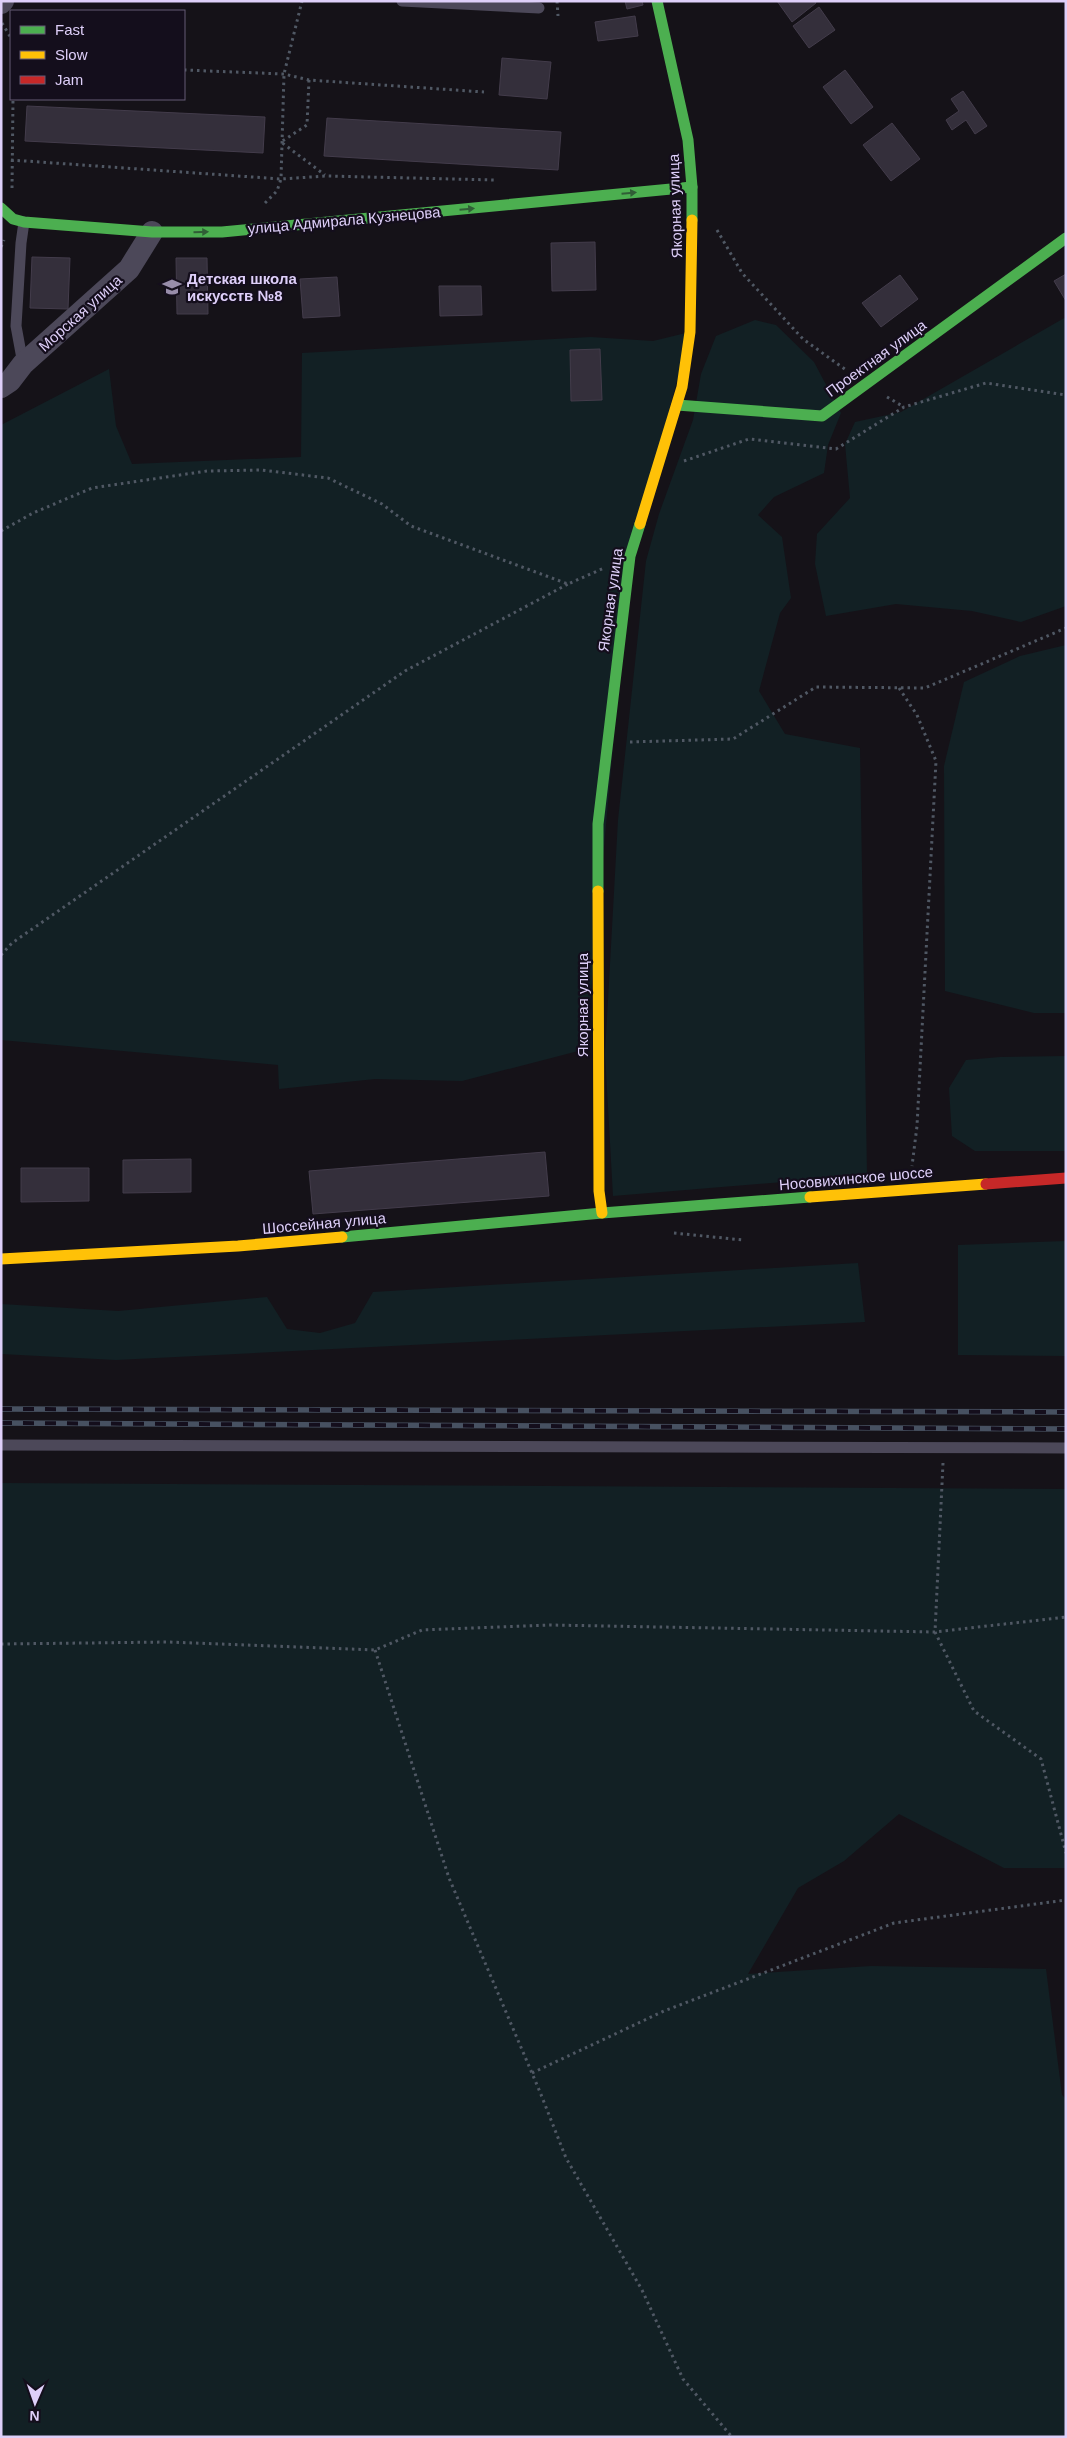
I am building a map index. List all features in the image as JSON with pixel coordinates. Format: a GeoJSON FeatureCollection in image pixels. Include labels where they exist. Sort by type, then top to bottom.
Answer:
{"type":"FeatureCollection","features":[{"type":"Feature","properties":{"kind":"street","name":"Якорная улица"},"geometry":{"type":"LineString","coordinates":[[602,1213],[599,1191],[597,1046],[598,824],[630,556],[654,471],[677,404],[690,332],[692,187],[688,140],[657,1]]}},
{"type":"Feature","properties":{"kind":"street","name":"улица Адмирала Кузнецова"},"geometry":{"type":"LineString","coordinates":[[19,220],[152,232],[222,232],[692,187]]}},
{"type":"Feature","properties":{"kind":"street"},"geometry":{"type":"LineString","coordinates":[[1,208],[19,220]]}},
{"type":"Feature","properties":{"kind":"street","name":"Морская улица"},"geometry":{"type":"LineString","coordinates":[[1,387],[10,381],[23,364],[129,268],[152,232]]}},
{"type":"Feature","properties":{"kind":"street","name":"Проектная улица"},"geometry":{"type":"LineString","coordinates":[[677,404],[822,416],[1066,238]]}},
{"type":"Feature","properties":{"kind":"street","name":"Носовихинское шоссе"},"geometry":{"type":"LineString","coordinates":[[649,1211],[1066,1178]]}},
{"type":"Feature","properties":{"kind":"street","name":"Шоссейная улица"},"geometry":{"type":"LineString","coordinates":[[1,1259],[238,1246],[602,1213],[649,1211]]}},
{"type":"Feature","properties":{"kind":"lane"},"geometry":{"type":"LineString","coordinates":[[402,1],[539,8]]}},
{"type":"Feature","properties":{"kind":"lane"},"geometry":{"type":"LineString","coordinates":[[19,220],[21,243],[16,326],[23,364]]}},
{"type":"Feature","properties":{"kind":"lane"},"geometry":{"type":"LineString","coordinates":[[1,1445],[1066,1448]]}},
{"type":"Feature","properties":{"kind":"path"},"geometry":{"type":"LineString","coordinates":[[277,191],[281,178],[284,74],[302,1]]}},
{"type":"Feature","properties":{"kind":"path"},"geometry":{"type":"LineString","coordinates":[[557,1],[558,16]]}},
{"type":"Feature","properties":{"kind":"path"},"geometry":{"type":"LineString","coordinates":[[1,23],[10,36]]}},
{"type":"Feature","properties":{"kind":"path"},"geometry":{"type":"LineString","coordinates":[[185,70],[284,74],[309,80],[484,92]]}},
{"type":"Feature","properties":{"kind":"path"},"geometry":{"type":"LineString","coordinates":[[281,142],[307,125],[309,80]]}},
{"type":"Feature","properties":{"kind":"path"},"geometry":{"type":"LineString","coordinates":[[1,247],[19,220],[11,160],[13,100]]}},
{"type":"Feature","properties":{"kind":"path"},"geometry":{"type":"LineString","coordinates":[[281,142],[326,176]]}},
{"type":"Feature","properties":{"kind":"path"},"geometry":{"type":"LineString","coordinates":[[11,160],[281,178],[326,176],[500,180]]}},
{"type":"Feature","properties":{"kind":"path"},"geometry":{"type":"LineString","coordinates":[[712,222],[742,273],[803,339],[866,384],[904,407]]}},
{"type":"Feature","properties":{"kind":"path"},"geometry":{"type":"LineString","coordinates":[[654,471],[749,439],[836,449],[904,407],[986,383],[1066,395]]}},
{"type":"Feature","properties":{"kind":"path"},"geometry":{"type":"LineString","coordinates":[[1,531],[33,513],[92,488],[207,471],[261,470],[328,478],[382,504],[411,526],[568,584]]}},
{"type":"Feature","properties":{"kind":"path"},"geometry":{"type":"LineString","coordinates":[[1,955],[12,944],[405,670],[568,584],[630,556]]}},
{"type":"Feature","properties":{"kind":"path"},"geometry":{"type":"LineString","coordinates":[[607,742],[733,739],[816,687],[926,688],[1066,628]]}},
{"type":"Feature","properties":{"kind":"path"},"geometry":{"type":"LineString","coordinates":[[899,688],[916,715],[936,762],[918,1117],[908,1189]]}},
{"type":"Feature","properties":{"kind":"path"},"geometry":{"type":"LineString","coordinates":[[670,1233],[743,1240]]}},
{"type":"Feature","properties":{"kind":"path"},"geometry":{"type":"LineString","coordinates":[[943,1448],[936,1632],[974,1711],[1041,1759],[1066,1853]]}},
{"type":"Feature","properties":{"kind":"path"},"geometry":{"type":"LineString","coordinates":[[1,1644],[168,1642],[375,1650],[422,1630],[550,1625],[936,1632],[1066,1617]]}},
{"type":"Feature","properties":{"kind":"path"},"geometry":{"type":"LineString","coordinates":[[375,1650],[449,1878],[566,2158],[642,2290],[683,2379],[732,2437]]}},
{"type":"Feature","properties":{"kind":"path"},"geometry":{"type":"LineString","coordinates":[[532,2073],[664,2011],[894,1923],[1066,1900]]}},
{"type":"Feature","properties":{"kind":"shaded area"},"geometry":{"type":"Polygon","coordinates":[[[1066,317],[1066,606],[1021,622],[972,611],[896,604],[826,616],[815,564],[817,534],[850,498],[845,444],[855,422],[901,412],[1066,317]]]}},
{"type":"Feature","properties":{"kind":"shaded area"},"geometry":{"type":"Polygon","coordinates":[[[755,320],[776,325],[814,362],[841,413],[828,445],[824,473],[774,497],[758,515],[782,537],[791,598],[780,613],[759,691],[785,734],[860,748],[867,1175],[613,1196],[605,1054],[618,820],[646,561],[659,514],[693,420],[701,374],[716,336],[755,320]]]}},
{"type":"Feature","properties":{"kind":"shaded area"},"geometry":{"type":"Polygon","coordinates":[[[690,332],[630,556],[586,1049],[462,1081],[375,1079],[279,1089],[278,1065],[1,1040],[1,425],[109,369],[116,426],[132,464],[301,457],[302,353],[591,337],[653,341],[690,332]]]}},
{"type":"Feature","properties":{"kind":"shaded area"},"geometry":{"type":"Polygon","coordinates":[[[1066,645],[1066,1013],[1034,1013],[945,991],[944,766],[964,682],[1020,656],[1066,645]]]}},
{"type":"Feature","properties":{"kind":"shaded area"},"geometry":{"type":"Polygon","coordinates":[[[1066,1056],[1066,1151],[975,1151],[952,1136],[949,1088],[966,1060],[1000,1057],[1066,1056]]]}},
{"type":"Feature","properties":{"kind":"shaded area"},"geometry":{"type":"Polygon","coordinates":[[[1066,1241],[1066,1356],[958,1355],[958,1245],[1066,1241]]]}},
{"type":"Feature","properties":{"kind":"shaded area"},"geometry":{"type":"Polygon","coordinates":[[[858,1263],[865,1322],[116,1360],[1,1354],[1,1304],[118,1311],[267,1297],[287,1329],[320,1333],[355,1323],[373,1292],[858,1263]]]}},
{"type":"Feature","properties":{"kind":"shaded area"},"geometry":{"type":"Polygon","coordinates":[[[1,1483],[1066,1489],[1066,1868],[1004,1868],[899,1814],[844,1861],[798,1888],[748,1974],[871,1966],[1046,1969],[1062,2095],[1066,2099],[1066,2437],[1,2437],[1,1483]]]}},
{"type":"Feature","properties":{"kind":"building"},"geometry":{"type":"Polygon","coordinates":[[[625,1],[642,1],[643,5],[627,9],[625,1]]]}},
{"type":"Feature","properties":{"kind":"building"},"geometry":{"type":"Polygon","coordinates":[[[777,1],[815,1],[816,3],[792,22],[777,1]]]}},
{"type":"Feature","properties":{"kind":"building"},"geometry":{"type":"Polygon","coordinates":[[[819,7],[835,30],[809,48],[793,26],[819,7]]]}},
{"type":"Feature","properties":{"kind":"building"},"geometry":{"type":"Polygon","coordinates":[[[635,16],[638,36],[598,41],[595,22],[635,16]]]}},
{"type":"Feature","properties":{"kind":"building"},"geometry":{"type":"Polygon","coordinates":[[[502,58],[551,62],[547,99],[499,95],[502,58]]]}},
{"type":"Feature","properties":{"kind":"building"},"geometry":{"type":"Polygon","coordinates":[[[845,70],[873,107],[851,124],[823,87],[845,70]]]}},
{"type":"Feature","properties":{"kind":"building"},"geometry":{"type":"Polygon","coordinates":[[[963,91],[987,126],[975,134],[966,120],[952,130],[946,120],[959,111],[951,99],[963,91]]]}},
{"type":"Feature","properties":{"kind":"building"},"geometry":{"type":"Polygon","coordinates":[[[27,106],[265,117],[263,153],[25,141],[27,106]]]}},
{"type":"Feature","properties":{"kind":"building"},"geometry":{"type":"Polygon","coordinates":[[[327,118],[561,132],[558,170],[324,156],[327,118]]]}},
{"type":"Feature","properties":{"kind":"building"},"geometry":{"type":"Polygon","coordinates":[[[892,123],[920,159],[891,181],[863,145],[892,123]]]}},
{"type":"Feature","properties":{"kind":"building"},"geometry":{"type":"Polygon","coordinates":[[[595,242],[596,290],[552,291],[551,243],[595,242]]]}},
{"type":"Feature","properties":{"kind":"building"},"geometry":{"type":"Polygon","coordinates":[[[32,257],[70,258],[68,309],[30,308],[32,257]]]}},
{"type":"Feature","properties":{"kind":"building"},"geometry":{"type":"Polygon","coordinates":[[[176,258],[207,258],[208,314],[177,314],[176,258]]]}},
{"type":"Feature","properties":{"kind":"building"},"geometry":{"type":"Polygon","coordinates":[[[1066,274],[1066,301],[1054,281],[1066,274]]]}},
{"type":"Feature","properties":{"kind":"building"},"geometry":{"type":"Polygon","coordinates":[[[900,275],[918,299],[881,327],[862,303],[900,275]]]}},
{"type":"Feature","properties":{"kind":"building"},"geometry":{"type":"Polygon","coordinates":[[[337,277],[340,316],[303,318],[300,279],[337,277]]]}},
{"type":"Feature","properties":{"kind":"building"},"geometry":{"type":"Polygon","coordinates":[[[439,286],[481,286],[482,315],[440,316],[439,286]]]}},
{"type":"Feature","properties":{"kind":"building"},"geometry":{"type":"Polygon","coordinates":[[[600,349],[602,400],[571,401],[570,350],[600,349]]]}},
{"type":"Feature","properties":{"kind":"building"},"geometry":{"type":"Polygon","coordinates":[[[545,1152],[549,1196],[313,1214],[309,1171],[545,1152]]]}},
{"type":"Feature","properties":{"kind":"building"},"geometry":{"type":"Polygon","coordinates":[[[191,1159],[191,1192],[123,1193],[123,1160],[191,1159]]]}},
{"type":"Feature","properties":{"kind":"building"},"geometry":{"type":"Polygon","coordinates":[[[21,1168],[89,1168],[89,1201],[21,1202],[21,1168]]]}},
{"type":"Feature","properties":{"kind":"railway"},"geometry":{"type":"LineString","coordinates":[[1,1409],[1066,1412]]}},
{"type":"Feature","properties":{"kind":"railway"},"geometry":{"type":"LineString","coordinates":[[1,1423],[1066,1429]]}},
{"type":"Feature","properties":{"kind":"traffic: fast"},"geometry":{"type":"LineString","coordinates":[[657,1],[688,140],[692,187],[692,220]]}},
{"type":"Feature","properties":{"kind":"traffic: fast"},"geometry":{"type":"LineString","coordinates":[[1,208],[13,219],[24,222],[152,232],[222,232],[692,187]]}},
{"type":"Feature","properties":{"kind":"traffic: fast"},"geometry":{"type":"LineString","coordinates":[[677,405],[822,416],[1066,238]]}},
{"type":"Feature","properties":{"kind":"traffic: fast"},"geometry":{"type":"LineString","coordinates":[[598,891],[598,824],[630,556],[640,524]]}},
{"type":"Feature","properties":{"kind":"traffic: fast"},"geometry":{"type":"LineString","coordinates":[[342,1237],[602,1213],[810,1197]]}},
{"type":"Feature","properties":{"kind":"traffic: slow"},"geometry":{"type":"LineString","coordinates":[[640,524],[682,387],[690,332],[692,220]]}},
{"type":"Feature","properties":{"kind":"traffic: slow"},"geometry":{"type":"LineString","coordinates":[[598,891],[599,1191],[602,1213]]}},
{"type":"Feature","properties":{"kind":"traffic: slow"},"geometry":{"type":"LineString","coordinates":[[810,1197],[986,1184]]}},
{"type":"Feature","properties":{"kind":"traffic: slow"},"geometry":{"type":"LineString","coordinates":[[1,1259],[238,1246],[342,1237]]}},
{"type":"Feature","properties":{"kind":"traffic: jam"},"geometry":{"type":"LineString","coordinates":[[986,1184],[1066,1178]]}},
{"type":"Feature","properties":{"kind":"place","name":"Детская школа искусств №8"},"geometry":{"type":"Point","coordinates":[172,287]}}]}
